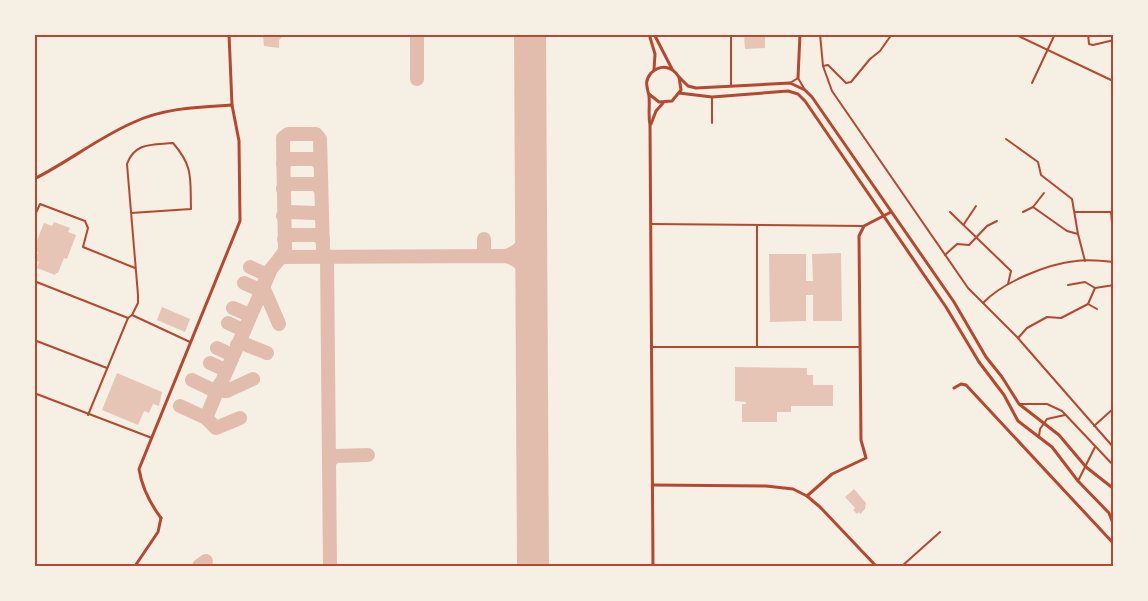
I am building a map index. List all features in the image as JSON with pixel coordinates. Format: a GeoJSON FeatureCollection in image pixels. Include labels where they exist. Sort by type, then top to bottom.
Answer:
{"type":"FeatureCollection","features":[{"type":"Feature","properties":{"kind":"main road"},"geometry":{"type":"LineString","coordinates":[[135,567],[158,532],[161,518],[150,502],[142,484],[139,469],[241,214],[239,141],[232,105],[229,34]]}},
{"type":"Feature","properties":{"kind":"main road"},"geometry":{"type":"LineString","coordinates":[[650,34],[655,54],[654,70],[646,81],[649,94],[650,125],[653,567]]}},
{"type":"Feature","properties":{"kind":"main road"},"geometry":{"type":"LineString","coordinates":[[654,34],[665,59],[686,84],[696,88],[790,83],[805,90],[954,302],[986,357],[1019,404],[1059,435],[1086,467],[1113,489]]}},
{"type":"Feature","properties":{"kind":"main road"},"geometry":{"type":"LineString","coordinates":[[798,78],[800,34]]}},
{"type":"Feature","properties":{"kind":"main road"},"geometry":{"type":"LineString","coordinates":[[654,70],[664,67],[674,70]]}},
{"type":"Feature","properties":{"kind":"main road"},"geometry":{"type":"LineString","coordinates":[[649,94],[655,100],[672,101],[679,93],[681,85],[679,76]]}},
{"type":"Feature","properties":{"kind":"main road"},"geometry":{"type":"LineString","coordinates":[[679,93],[712,97],[788,91],[798,94],[946,307],[1018,420],[1052,447],[1078,481],[1108,513],[1113,526]]}},
{"type":"Feature","properties":{"kind":"main road"},"geometry":{"type":"LineString","coordinates":[[650,125],[654,114],[663,102]]}},
{"type":"Feature","properties":{"kind":"main road"},"geometry":{"type":"LineString","coordinates":[[34,179],[59,167],[133,122],[196,106],[232,105]]}},
{"type":"Feature","properties":{"kind":"main road"},"geometry":{"type":"LineString","coordinates":[[807,496],[832,474],[866,458],[861,440],[858,236],[864,226],[891,212]]}},
{"type":"Feature","properties":{"kind":"main road"},"geometry":{"type":"LineString","coordinates":[[954,388],[961,384],[966,385],[1113,544]]}},
{"type":"Feature","properties":{"kind":"main road"},"geometry":{"type":"LineString","coordinates":[[653,485],[783,486],[807,496],[820,507],[876,567]]}},
{"type":"Feature","properties":{"kind":"street"},"geometry":{"type":"LineString","coordinates":[[731,34],[731,86]]}},
{"type":"Feature","properties":{"kind":"street"},"geometry":{"type":"LineString","coordinates":[[820,34],[823,66],[838,102],[968,288],[1018,338],[1113,448]]}},
{"type":"Feature","properties":{"kind":"street"},"geometry":{"type":"LineString","coordinates":[[823,66],[828,65],[843,81],[851,82],[870,58],[880,51],[892,34]]}},
{"type":"Feature","properties":{"kind":"street"},"geometry":{"type":"LineString","coordinates":[[1014,34],[1111,80],[1113,78]]}},
{"type":"Feature","properties":{"kind":"street"},"geometry":{"type":"LineString","coordinates":[[1032,83],[1054,34]]}},
{"type":"Feature","properties":{"kind":"street"},"geometry":{"type":"LineString","coordinates":[[1088,34],[1089,44],[1093,45],[1113,40]]}},
{"type":"Feature","properties":{"kind":"street"},"geometry":{"type":"LineString","coordinates":[[790,83],[798,78],[805,90]]}},
{"type":"Feature","properties":{"kind":"street"},"geometry":{"type":"LineString","coordinates":[[712,97],[712,123]]}},
{"type":"Feature","properties":{"kind":"street"},"geometry":{"type":"LineString","coordinates":[[1006,139],[1038,162],[1041,175],[1072,199],[1085,261]]}},
{"type":"Feature","properties":{"kind":"street"},"geometry":{"type":"LineString","coordinates":[[88,415],[128,318],[138,303],[127,164],[130,156],[138,147],[173,143],[190,167],[191,209],[131,213]]}},
{"type":"Feature","properties":{"kind":"street"},"geometry":{"type":"LineString","coordinates":[[1023,212],[1033,207],[1044,193]]}},
{"type":"Feature","properties":{"kind":"street"},"geometry":{"type":"LineString","coordinates":[[34,218],[40,204],[85,221],[88,228],[83,247],[135,268]]}},
{"type":"Feature","properties":{"kind":"street"},"geometry":{"type":"LineString","coordinates":[[963,225],[976,206]]}},
{"type":"Feature","properties":{"kind":"street"},"geometry":{"type":"LineString","coordinates":[[1033,207],[1068,231],[1078,234]]}},
{"type":"Feature","properties":{"kind":"street"},"geometry":{"type":"LineString","coordinates":[[950,212],[1011,271],[1008,284]]}},
{"type":"Feature","properties":{"kind":"street"},"geometry":{"type":"LineString","coordinates":[[1075,213],[1112,212],[1112,222]]}},
{"type":"Feature","properties":{"kind":"street"},"geometry":{"type":"LineString","coordinates":[[945,255],[957,243],[969,244],[987,226],[997,221]]}},
{"type":"Feature","properties":{"kind":"street"},"geometry":{"type":"LineString","coordinates":[[651,224],[864,226]]}},
{"type":"Feature","properties":{"kind":"street"},"geometry":{"type":"LineString","coordinates":[[757,225],[757,347]]}},
{"type":"Feature","properties":{"kind":"street"},"geometry":{"type":"LineString","coordinates":[[983,304],[990,296],[1008,284],[1049,267],[1076,261],[1113,262]]}},
{"type":"Feature","properties":{"kind":"street"},"geometry":{"type":"LineString","coordinates":[[34,280],[128,318]]}},
{"type":"Feature","properties":{"kind":"street"},"geometry":{"type":"LineString","coordinates":[[1068,285],[1085,282],[1095,288],[1113,285]]}},
{"type":"Feature","properties":{"kind":"street"},"geometry":{"type":"LineString","coordinates":[[1018,338],[1027,328],[1047,317],[1061,318],[1088,304],[1095,288]]}},
{"type":"Feature","properties":{"kind":"street"},"geometry":{"type":"LineString","coordinates":[[1088,304],[1097,309]]}},
{"type":"Feature","properties":{"kind":"street"},"geometry":{"type":"LineString","coordinates":[[132,315],[190,342]]}},
{"type":"Feature","properties":{"kind":"street"},"geometry":{"type":"LineString","coordinates":[[34,340],[107,368]]}},
{"type":"Feature","properties":{"kind":"street"},"geometry":{"type":"LineString","coordinates":[[652,347],[860,347]]}},
{"type":"Feature","properties":{"kind":"street"},"geometry":{"type":"LineString","coordinates":[[34,393],[152,438]]}},
{"type":"Feature","properties":{"kind":"street"},"geometry":{"type":"LineString","coordinates":[[1019,404],[1047,404],[1062,411],[1113,466]]}},
{"type":"Feature","properties":{"kind":"street"},"geometry":{"type":"LineString","coordinates":[[1094,426],[1113,408]]}},
{"type":"Feature","properties":{"kind":"street"},"geometry":{"type":"LineString","coordinates":[[1039,436],[1047,419],[1065,415]]}},
{"type":"Feature","properties":{"kind":"street"},"geometry":{"type":"LineString","coordinates":[[1078,481],[1094,446]]}},
{"type":"Feature","properties":{"kind":"street"},"geometry":{"type":"LineString","coordinates":[[1108,513],[1113,508]]}},
{"type":"Feature","properties":{"kind":"street"},"geometry":{"type":"LineString","coordinates":[[903,567],[940,532]]}},
{"type":"Feature","properties":{"kind":"building"},"geometry":{"type":"Polygon","coordinates":[[[285,34],[279,40],[279,48],[264,46],[263,36],[285,34]]]}},
{"type":"Feature","properties":{"kind":"building"},"geometry":{"type":"Polygon","coordinates":[[[744,34],[765,34],[765,48],[745,49],[744,34]]]}},
{"type":"Feature","properties":{"kind":"building"},"geometry":{"type":"Polygon","coordinates":[[[54,222],[70,228],[68,232],[76,235],[67,259],[64,258],[55,275],[37,268],[39,262],[35,260],[38,252],[34,251],[44,223],[52,226],[54,222]]]}},
{"type":"Feature","properties":{"kind":"building"},"geometry":{"type":"Polygon","coordinates":[[[841,253],[842,321],[813,321],[813,295],[806,295],[806,321],[770,322],[769,254],[806,254],[806,281],[813,281],[812,254],[841,253]]]}},
{"type":"Feature","properties":{"kind":"building"},"geometry":{"type":"Polygon","coordinates":[[[162,307],[190,319],[185,332],[157,320],[162,307]]]}},
{"type":"Feature","properties":{"kind":"building"},"geometry":{"type":"Polygon","coordinates":[[[735,367],[807,368],[807,375],[813,375],[813,385],[833,385],[833,406],[791,406],[791,412],[777,412],[777,422],[742,422],[742,404],[746,402],[735,401],[735,367]]]}},
{"type":"Feature","properties":{"kind":"building"},"geometry":{"type":"Polygon","coordinates":[[[117,373],[162,392],[159,406],[153,404],[149,413],[144,411],[138,425],[102,410],[117,373]]]}},
{"type":"Feature","properties":{"kind":"building"},"geometry":{"type":"Polygon","coordinates":[[[854,489],[866,503],[865,509],[860,514],[853,510],[855,508],[845,497],[854,489]]]}},
{"type":"Feature","properties":{"kind":"taxiway"},"geometry":{"type":"LineString","coordinates":[[417,34],[417,79]]}},
{"type":"Feature","properties":{"kind":"taxiway"},"geometry":{"type":"LineString","coordinates":[[280,258],[285,251],[283,138],[288,134],[316,134],[320,139],[323,251],[327,257],[330,566]]}},
{"type":"Feature","properties":{"kind":"taxiway"},"geometry":{"type":"LineString","coordinates":[[283,164],[289,159],[315,159],[320,164]]}},
{"type":"Feature","properties":{"kind":"taxiway"},"geometry":{"type":"LineString","coordinates":[[283,189],[289,184],[315,184],[321,189]]}},
{"type":"Feature","properties":{"kind":"taxiway"},"geometry":{"type":"LineString","coordinates":[[283,216],[288,212],[316,213],[322,219]]}},
{"type":"Feature","properties":{"kind":"taxiway"},"geometry":{"type":"LineString","coordinates":[[506,256],[523,245],[531,227]]}},
{"type":"Feature","properties":{"kind":"taxiway"},"geometry":{"type":"LineString","coordinates":[[284,239],[290,235],[317,235],[323,240]]}},
{"type":"Feature","properties":{"kind":"taxiway"},"geometry":{"type":"LineString","coordinates":[[481,256],[484,252],[484,239]]}},
{"type":"Feature","properties":{"kind":"taxiway"},"geometry":{"type":"LineString","coordinates":[[253,379],[227,391],[220,386],[271,269],[281,257],[506,256],[523,266],[531,285]]}},
{"type":"Feature","properties":{"kind":"taxiway"},"geometry":{"type":"LineString","coordinates":[[250,267],[265,274],[269,272]]}},
{"type":"Feature","properties":{"kind":"taxiway"},"geometry":{"type":"LineString","coordinates":[[244,283],[258,289],[262,287]]}},
{"type":"Feature","properties":{"kind":"taxiway"},"geometry":{"type":"LineString","coordinates":[[264,283],[264,289],[279,324]]}},
{"type":"Feature","properties":{"kind":"taxiway"},"geometry":{"type":"LineString","coordinates":[[233,308],[247,314],[251,312]]}},
{"type":"Feature","properties":{"kind":"taxiway"},"geometry":{"type":"LineString","coordinates":[[228,323],[241,329],[242,333]]}},
{"type":"Feature","properties":{"kind":"taxiway"},"geometry":{"type":"LineString","coordinates":[[237,345],[242,343],[267,353]]}},
{"type":"Feature","properties":{"kind":"taxiway"},"geometry":{"type":"LineString","coordinates":[[217,348],[230,354],[232,358]]}},
{"type":"Feature","properties":{"kind":"taxiway"},"geometry":{"type":"LineString","coordinates":[[210,363],[223,369],[228,367]]}},
{"type":"Feature","properties":{"kind":"taxiway"},"geometry":{"type":"LineString","coordinates":[[192,380],[217,392]]}},
{"type":"Feature","properties":{"kind":"taxiway"},"geometry":{"type":"LineString","coordinates":[[220,384],[206,418],[216,428],[240,418]]}},
{"type":"Feature","properties":{"kind":"taxiway"},"geometry":{"type":"LineString","coordinates":[[180,406],[206,418]]}},
{"type":"Feature","properties":{"kind":"taxiway"},"geometry":{"type":"LineString","coordinates":[[330,461],[335,456],[368,455]]}},
{"type":"Feature","properties":{"kind":"taxiway"},"geometry":{"type":"LineString","coordinates":[[199,566],[206,561]]}},
{"type":"Feature","properties":{"kind":"runway"},"geometry":{"type":"LineString","coordinates":[[530,34],[533,566]]}}]}
